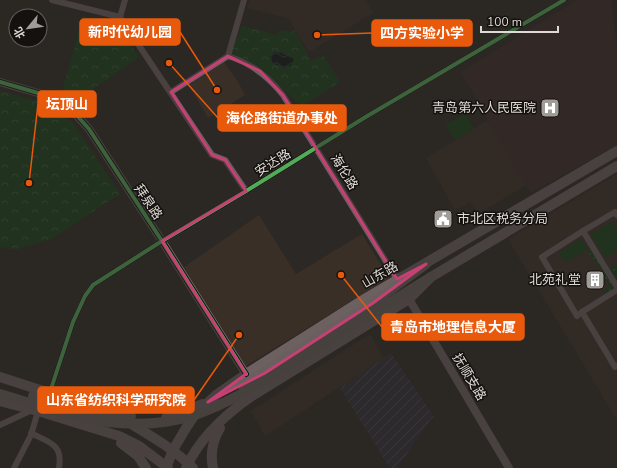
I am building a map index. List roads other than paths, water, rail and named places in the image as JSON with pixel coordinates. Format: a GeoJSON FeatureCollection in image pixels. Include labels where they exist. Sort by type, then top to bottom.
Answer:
{"type":"FeatureCollection","features":[{"type":"Feature","properties":{"kind":"highway"},"geometry":{"type":"LineString","coordinates":[[0,394],[76,417],[99,421],[138,423],[168,421],[191,416],[246,392],[376,306],[426,264]]}},
{"type":"Feature","properties":{"kind":"highway"},"geometry":{"type":"LineString","coordinates":[[0,386],[78,410],[100,414],[136,417],[167,414],[196,407],[243,386],[376,306],[431,277]]}},
{"type":"Feature","properties":{"kind":"main road","name":"山东路"},"geometry":{"type":"LineString","coordinates":[[167,467],[173,450],[194,416],[216,395],[246,374],[397,279],[426,264],[617,152]]}},
{"type":"Feature","properties":{"kind":"main road"},"geometry":{"type":"LineString","coordinates":[[111,412],[173,450],[189,466],[207,437],[226,416],[252,396],[409,299],[431,277],[617,166]]}},
{"type":"Feature","properties":{"kind":"main road"},"geometry":{"type":"LineString","coordinates":[[0,377],[135,419],[164,419],[199,406],[216,395]]}},
{"type":"Feature","properties":{"kind":"main road"},"geometry":{"type":"LineString","coordinates":[[0,401],[36,410],[118,436],[139,446],[167,467]]}},
{"type":"Feature","properties":{"kind":"main road"},"geometry":{"type":"LineString","coordinates":[[213,468],[212,455],[215,437],[226,416]]}},
{"type":"Feature","properties":{"kind":"main road"},"geometry":{"type":"LineString","coordinates":[[103,431],[132,451],[142,461],[146,468]]}},
{"type":"Feature","properties":{"kind":"street"},"geometry":{"type":"LineString","coordinates":[[52,0],[120,17],[212,155],[225,160],[246,192]]}},
{"type":"Feature","properties":{"kind":"street"},"geometry":{"type":"LineString","coordinates":[[120,17],[125,0]]}},
{"type":"Feature","properties":{"kind":"street"},"geometry":{"type":"LineString","coordinates":[[171,92],[228,56],[244,0]]}},
{"type":"Feature","properties":{"kind":"street","name":"安达路"},"geometry":{"type":"LineString","coordinates":[[50,392],[72,322],[88,290],[102,278],[246,192],[316,147],[564,0]]}},
{"type":"Feature","properties":{"kind":"street","name":"海伦路"},"geometry":{"type":"LineString","coordinates":[[228,56],[260,71],[283,95],[397,279]]}},
{"type":"Feature","properties":{"kind":"street","name":"拜泉路"},"geometry":{"type":"LineString","coordinates":[[0,82],[45,95],[72,110],[89,129],[246,374]]}},
{"type":"Feature","properties":{"kind":"street"},"geometry":{"type":"LineString","coordinates":[[583,231],[617,288],[577,316],[542,257],[583,231],[616,213]]}},
{"type":"Feature","properties":{"kind":"street","name":"抚顺支路"},"geometry":{"type":"LineString","coordinates":[[409,299],[509,468]]}},
{"type":"Feature","properties":{"kind":"street"},"geometry":{"type":"LineString","coordinates":[[582,312],[615,367],[617,366]]}},
{"type":"Feature","properties":{"kind":"street"},"geometry":{"type":"LineString","coordinates":[[0,425],[36,410]]}},
{"type":"Feature","properties":{"kind":"street"},"geometry":{"type":"LineString","coordinates":[[14,468],[31,433],[36,410]]}},
{"type":"Feature","properties":{"kind":"street"},"geometry":{"type":"LineString","coordinates":[[31,433],[58,449],[61,458],[59,468]]}},
{"type":"Feature","properties":{"kind":"water"},"geometry":{"type":"Polygon","coordinates":[[[274,52],[281,53],[294,59],[291,65],[283,68],[272,62],[271,55],[274,52]]]}},
{"type":"Feature","properties":{"kind":"place","name":"四方实验小学"},"geometry":{"type":"Point","coordinates":[317,35]}},
{"type":"Feature","properties":{"kind":"place","name":"海伦路街道办事处"},"geometry":{"type":"Point","coordinates":[169,63]}},
{"type":"Feature","properties":{"kind":"place","name":"新时代幼儿园"},"geometry":{"type":"Point","coordinates":[217,90]}},
{"type":"Feature","properties":{"kind":"place","name":"青岛第六人民医院"},"geometry":{"type":"Point","coordinates":[550,108]}},
{"type":"Feature","properties":{"kind":"place","name":"坛顶山"},"geometry":{"type":"Point","coordinates":[29,183]}},
{"type":"Feature","properties":{"kind":"place","name":"市北区税务分局"},"geometry":{"type":"Point","coordinates":[443,219]}},
{"type":"Feature","properties":{"kind":"place","name":"青岛市地理信息大厦"},"geometry":{"type":"Point","coordinates":[341,275]}},
{"type":"Feature","properties":{"kind":"place","name":"北苑礼堂"},"geometry":{"type":"Point","coordinates":[595,280]}},
{"type":"Feature","properties":{"kind":"place","name":"山东省纺织科学研究院"},"geometry":{"type":"Point","coordinates":[239,335]}}]}
